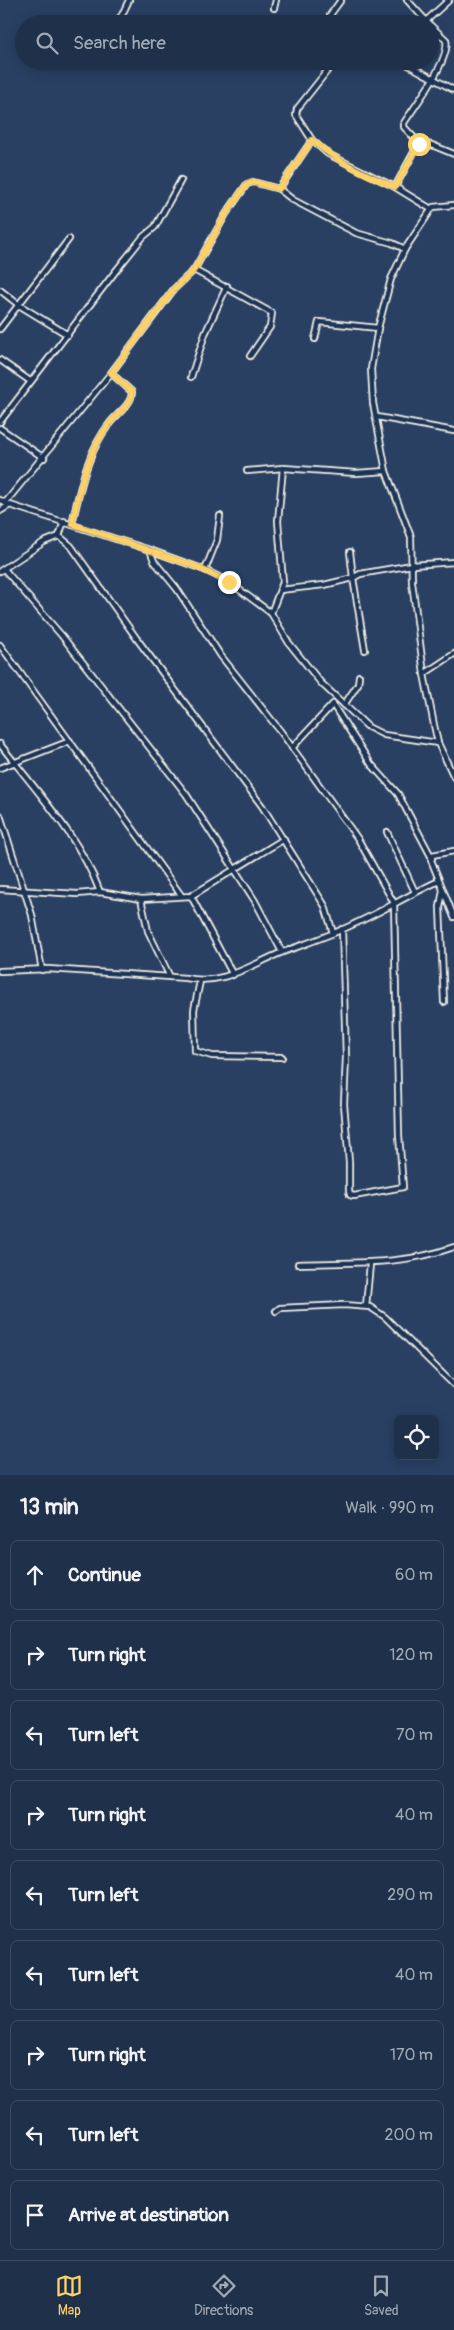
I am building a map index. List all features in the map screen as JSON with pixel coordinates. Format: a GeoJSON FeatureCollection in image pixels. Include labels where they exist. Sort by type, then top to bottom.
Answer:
{"type":"FeatureCollection","features":[{"type":"Feature","properties":{"kind":"street"},"geometry":{"type":"LineString","coordinates":[[122,15],[129,0]]}},
{"type":"Feature","properties":{"kind":"street"},"geometry":{"type":"LineString","coordinates":[[274,8],[276,0]]}},
{"type":"Feature","properties":{"kind":"street"},"geometry":{"type":"LineString","coordinates":[[330,15],[341,0]]}},
{"type":"Feature","properties":{"kind":"street"},"geometry":{"type":"LineString","coordinates":[[407,0],[421,15]]}},
{"type":"Feature","properties":{"kind":"street"},"geometry":{"type":"LineString","coordinates":[[435,15],[449,0]]}},
{"type":"Feature","properties":{"kind":"street"},"geometry":{"type":"LineString","coordinates":[[439,33],[448,44],[439,65]]}},
{"type":"Feature","properties":{"kind":"street"},"geometry":{"type":"LineString","coordinates":[[328,70],[297,109],[296,116],[312,140],[328,154],[348,166],[395,187],[431,209]]}},
{"type":"Feature","properties":{"kind":"street"},"geometry":{"type":"LineString","coordinates":[[416,70],[454,90]]}},
{"type":"Feature","properties":{"kind":"street"},"geometry":{"type":"LineString","coordinates":[[436,70],[404,123],[404,127],[419,144],[432,145],[454,154]]}},
{"type":"Feature","properties":{"kind":"street"},"geometry":{"type":"LineString","coordinates":[[279,189],[312,140]]}},
{"type":"Feature","properties":{"kind":"street"},"geometry":{"type":"LineString","coordinates":[[395,187],[419,144]]}},
{"type":"Feature","properties":{"kind":"street"},"geometry":{"type":"LineString","coordinates":[[0,422],[143,237],[155,227],[181,180]]}},
{"type":"Feature","properties":{"kind":"street"},"geometry":{"type":"LineString","coordinates":[[0,510],[111,373],[174,289],[194,270],[226,214],[247,184],[254,182],[279,189],[293,200],[356,233],[392,243],[405,249]]}},
{"type":"Feature","properties":{"kind":"street"},"geometry":{"type":"LineString","coordinates":[[454,205],[435,206],[431,209],[405,249],[391,279],[378,328],[372,369],[374,403],[386,471],[411,537],[412,582],[424,674],[438,743],[454,777]]}},
{"type":"Feature","properties":{"kind":"street"},"geometry":{"type":"LineString","coordinates":[[0,329],[69,239]]}},
{"type":"Feature","properties":{"kind":"street"},"geometry":{"type":"LineString","coordinates":[[194,270],[272,313],[270,327],[250,356]]}},
{"type":"Feature","properties":{"kind":"street"},"geometry":{"type":"LineString","coordinates":[[191,377],[204,334],[226,286]]}},
{"type":"Feature","properties":{"kind":"street"},"geometry":{"type":"LineString","coordinates":[[0,290],[19,305],[68,335]]}},
{"type":"Feature","properties":{"kind":"street"},"geometry":{"type":"LineString","coordinates":[[314,339],[320,322],[378,328]]}},
{"type":"Feature","properties":{"kind":"street"},"geometry":{"type":"LineString","coordinates":[[0,360],[30,381]]}},
{"type":"Feature","properties":{"kind":"street"},"geometry":{"type":"LineString","coordinates":[[72,524],[82,479],[90,456],[109,424],[132,398],[132,392],[111,373]]}},
{"type":"Feature","properties":{"kind":"street"},"geometry":{"type":"LineString","coordinates":[[377,417],[454,432]]}},
{"type":"Feature","properties":{"kind":"street"},"geometry":{"type":"LineString","coordinates":[[0,428],[44,458]]}},
{"type":"Feature","properties":{"kind":"street"},"geometry":{"type":"LineString","coordinates":[[247,471],[282,468],[356,473],[386,471]]}},
{"type":"Feature","properties":{"kind":"street"},"geometry":{"type":"LineString","coordinates":[[270,613],[283,582],[278,521],[282,468]]}},
{"type":"Feature","properties":{"kind":"street"},"geometry":{"type":"LineString","coordinates":[[5,503],[64,521],[205,570],[241,589],[270,613],[289,643],[321,683],[368,727],[384,735],[438,743]]}},
{"type":"Feature","properties":{"kind":"street"},"geometry":{"type":"LineString","coordinates":[[205,570],[217,540],[220,516]]}},
{"type":"Feature","properties":{"kind":"street"},"geometry":{"type":"LineString","coordinates":[[64,521],[59,536],[44,542],[2,570],[68,644],[186,794],[255,901],[282,952]]}},
{"type":"Feature","properties":{"kind":"street"},"geometry":{"type":"LineString","coordinates":[[59,536],[71,546],[284,839],[325,906],[334,933]]}},
{"type":"Feature","properties":{"kind":"street"},"geometry":{"type":"LineString","coordinates":[[150,550],[154,561],[177,588],[222,656],[358,839],[394,903],[403,1187],[354,1196],[350,1195],[349,1191],[349,1162],[344,1104],[346,1057],[342,929]]}},
{"type":"Feature","properties":{"kind":"street"},"geometry":{"type":"LineString","coordinates":[[350,552],[365,650]]}},
{"type":"Feature","properties":{"kind":"street"},"geometry":{"type":"LineString","coordinates":[[280,590],[324,585],[353,578],[360,574],[412,565],[454,562]]}},
{"type":"Feature","properties":{"kind":"street"},"geometry":{"type":"LineString","coordinates":[[0,645],[181,895]]}},
{"type":"Feature","properties":{"kind":"street"},"geometry":{"type":"LineString","coordinates":[[424,674],[454,654]]}},
{"type":"Feature","properties":{"kind":"street"},"geometry":{"type":"LineString","coordinates":[[344,706],[358,684],[359,676]]}},
{"type":"Feature","properties":{"kind":"street"},"geometry":{"type":"LineString","coordinates":[[292,748],[338,700]]}},
{"type":"Feature","properties":{"kind":"street"},"geometry":{"type":"LineString","coordinates":[[333,705],[372,764],[398,794],[432,858],[442,890],[454,917]]}},
{"type":"Feature","properties":{"kind":"street"},"geometry":{"type":"LineString","coordinates":[[0,768],[70,741]]}},
{"type":"Feature","properties":{"kind":"street"},"geometry":{"type":"LineString","coordinates":[[0,744],[76,844],[91,868],[100,892]]}},
{"type":"Feature","properties":{"kind":"street"},"geometry":{"type":"LineString","coordinates":[[0,815],[14,854],[32,916],[42,970]]}},
{"type":"Feature","properties":{"kind":"street"},"geometry":{"type":"LineString","coordinates":[[387,832],[415,892]]}},
{"type":"Feature","properties":{"kind":"street"},"geometry":{"type":"LineString","coordinates":[[0,889],[77,894],[100,892],[141,899],[181,895],[191,896],[284,839]]}},
{"type":"Feature","properties":{"kind":"street"},"geometry":{"type":"LineString","coordinates":[[432,858],[436,853],[454,851]]}},
{"type":"Feature","properties":{"kind":"street"},"geometry":{"type":"LineString","coordinates":[[0,971],[42,970],[170,977],[200,981],[233,975],[282,952],[334,933],[439,881]]}},
{"type":"Feature","properties":{"kind":"street"},"geometry":{"type":"LineString","coordinates":[[442,890],[440,907],[444,1002]]}},
{"type":"Feature","properties":{"kind":"street"},"geometry":{"type":"LineString","coordinates":[[191,896],[233,975]]}},
{"type":"Feature","properties":{"kind":"street"},"geometry":{"type":"LineString","coordinates":[[141,899],[148,930],[170,977]]}},
{"type":"Feature","properties":{"kind":"street"},"geometry":{"type":"LineString","coordinates":[[200,981],[194,1010],[195,1051],[212,1056],[282,1057]]}},
{"type":"Feature","properties":{"kind":"street"},"geometry":{"type":"LineString","coordinates":[[298,1264],[370,1264],[400,1261],[428,1256],[454,1247]]}},
{"type":"Feature","properties":{"kind":"street"},"geometry":{"type":"LineString","coordinates":[[366,1306],[370,1264]]}},
{"type":"Feature","properties":{"kind":"street"},"geometry":{"type":"LineString","coordinates":[[276,1311],[280,1308],[366,1306],[378,1311],[454,1384]]}},
{"type":"Feature","properties":{"kind":"route"},"geometry":{"type":"LineString","coordinates":[[229,582],[192,565],[72,524],[82,479],[90,456],[109,424],[132,398],[132,392],[111,373],[174,289],[194,270],[226,214],[247,184],[254,182],[279,189],[312,140],[328,154],[348,166],[395,187],[396,182],[416,152],[419,144]]}}]}
